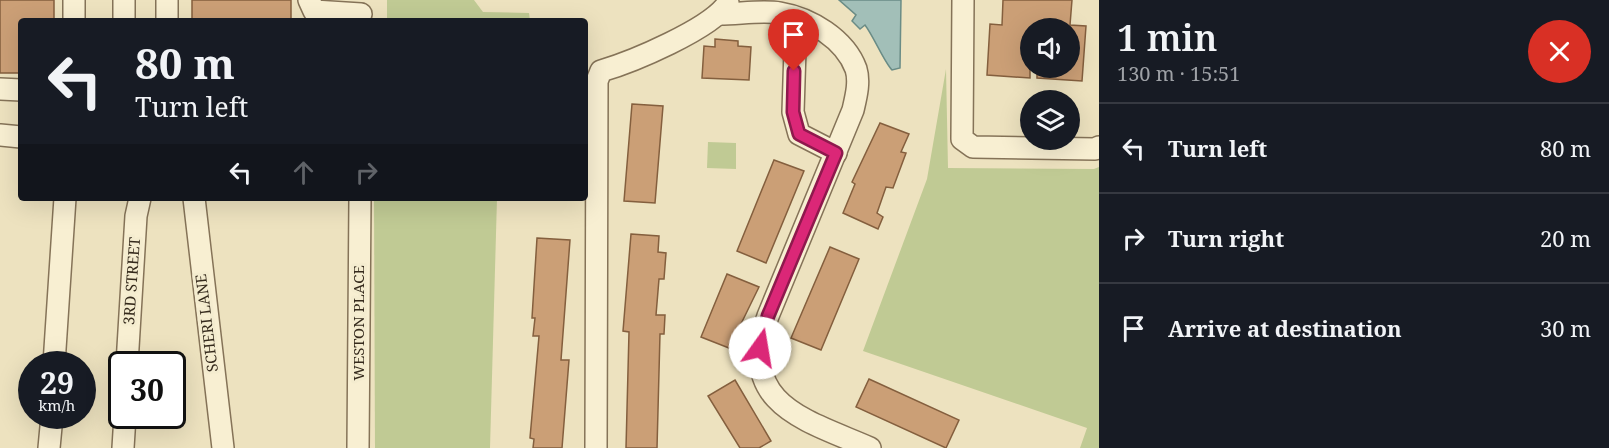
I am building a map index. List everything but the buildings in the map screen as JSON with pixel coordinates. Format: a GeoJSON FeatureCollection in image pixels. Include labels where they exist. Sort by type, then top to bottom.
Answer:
{"type":"FeatureCollection","features":[{"type":"Feature","properties":{"kind":"street"},"geometry":{"type":"LineString","coordinates":[[74,0],[74,18]]}},
{"type":"Feature","properties":{"kind":"street"},"geometry":{"type":"LineString","coordinates":[[124,0],[124,18]]}},
{"type":"Feature","properties":{"kind":"street"},"geometry":{"type":"LineString","coordinates":[[167,0],[167,18]]}},
{"type":"Feature","properties":{"kind":"street"},"geometry":{"type":"LineString","coordinates":[[963,0],[962,139],[973,147],[1095,149],[1099,147]]}},
{"type":"Feature","properties":{"kind":"street"},"geometry":{"type":"LineString","coordinates":[[312,5],[361,12]]}},
{"type":"Feature","properties":{"kind":"street"},"geometry":{"type":"LineString","coordinates":[[596,448],[597,81],[601,71],[668,43],[724,7],[782,10],[827,32],[855,69],[858,90],[853,110],[763,331],[762,369],[771,395],[791,414],[870,448]]}},
{"type":"Feature","properties":{"kind":"street"},"geometry":{"type":"LineString","coordinates":[[782,10],[793,112],[799,134],[836,153]]}},
{"type":"Feature","properties":{"kind":"street"},"geometry":{"type":"LineString","coordinates":[[0,89],[18,90]]}},
{"type":"Feature","properties":{"kind":"street"},"geometry":{"type":"LineString","coordinates":[[0,135],[18,137]]}},
{"type":"Feature","properties":{"kind":"street"},"geometry":{"type":"LineString","coordinates":[[55,351],[65,201]]}},
{"type":"Feature","properties":{"kind":"street","name":"3RD STREET"},"geometry":{"type":"LineString","coordinates":[[128,351],[136,216],[139,201]]}},
{"type":"Feature","properties":{"kind":"street","name":"SCHERI LANE"},"geometry":{"type":"LineString","coordinates":[[194,201],[223,448]]}},
{"type":"Feature","properties":{"kind":"street","name":"WESTON PLACE"},"geometry":{"type":"LineString","coordinates":[[358,448],[360,201]]}},
{"type":"Feature","properties":{"kind":"street"},"geometry":{"type":"LineString","coordinates":[[50,448],[51,429]]}},
{"type":"Feature","properties":{"kind":"street"},"geometry":{"type":"LineString","coordinates":[[123,448],[124,429]]}},
{"type":"Feature","properties":{"kind":"green space"},"geometry":{"type":"Polygon","coordinates":[[[387,0],[474,0],[483,12],[529,13],[530,18],[387,18],[387,0]]]}},
{"type":"Feature","properties":{"kind":"green space"},"geometry":{"type":"Polygon","coordinates":[[[946,69],[948,168],[1094,169],[1099,167],[1099,448],[1080,448],[1087,428],[863,351],[927,179],[946,69]]]}},
{"type":"Feature","properties":{"kind":"green space"},"geometry":{"type":"Polygon","coordinates":[[[708,142],[736,143],[736,169],[707,168],[708,142]]]}},
{"type":"Feature","properties":{"kind":"green space"},"geometry":{"type":"Polygon","coordinates":[[[374,201],[497,201],[490,448],[375,448],[374,201]]]}},
{"type":"Feature","properties":{"kind":"water"},"geometry":{"type":"Polygon","coordinates":[[[839,0],[901,0],[900,68],[892,70],[865,25],[860,29],[852,21],[856,15],[839,0]]]}},
{"type":"Feature","properties":{"kind":"route"},"geometry":{"type":"LineString","coordinates":[[760,348],[768,316],[836,153],[799,134],[793,112],[794,71]]}}]}
